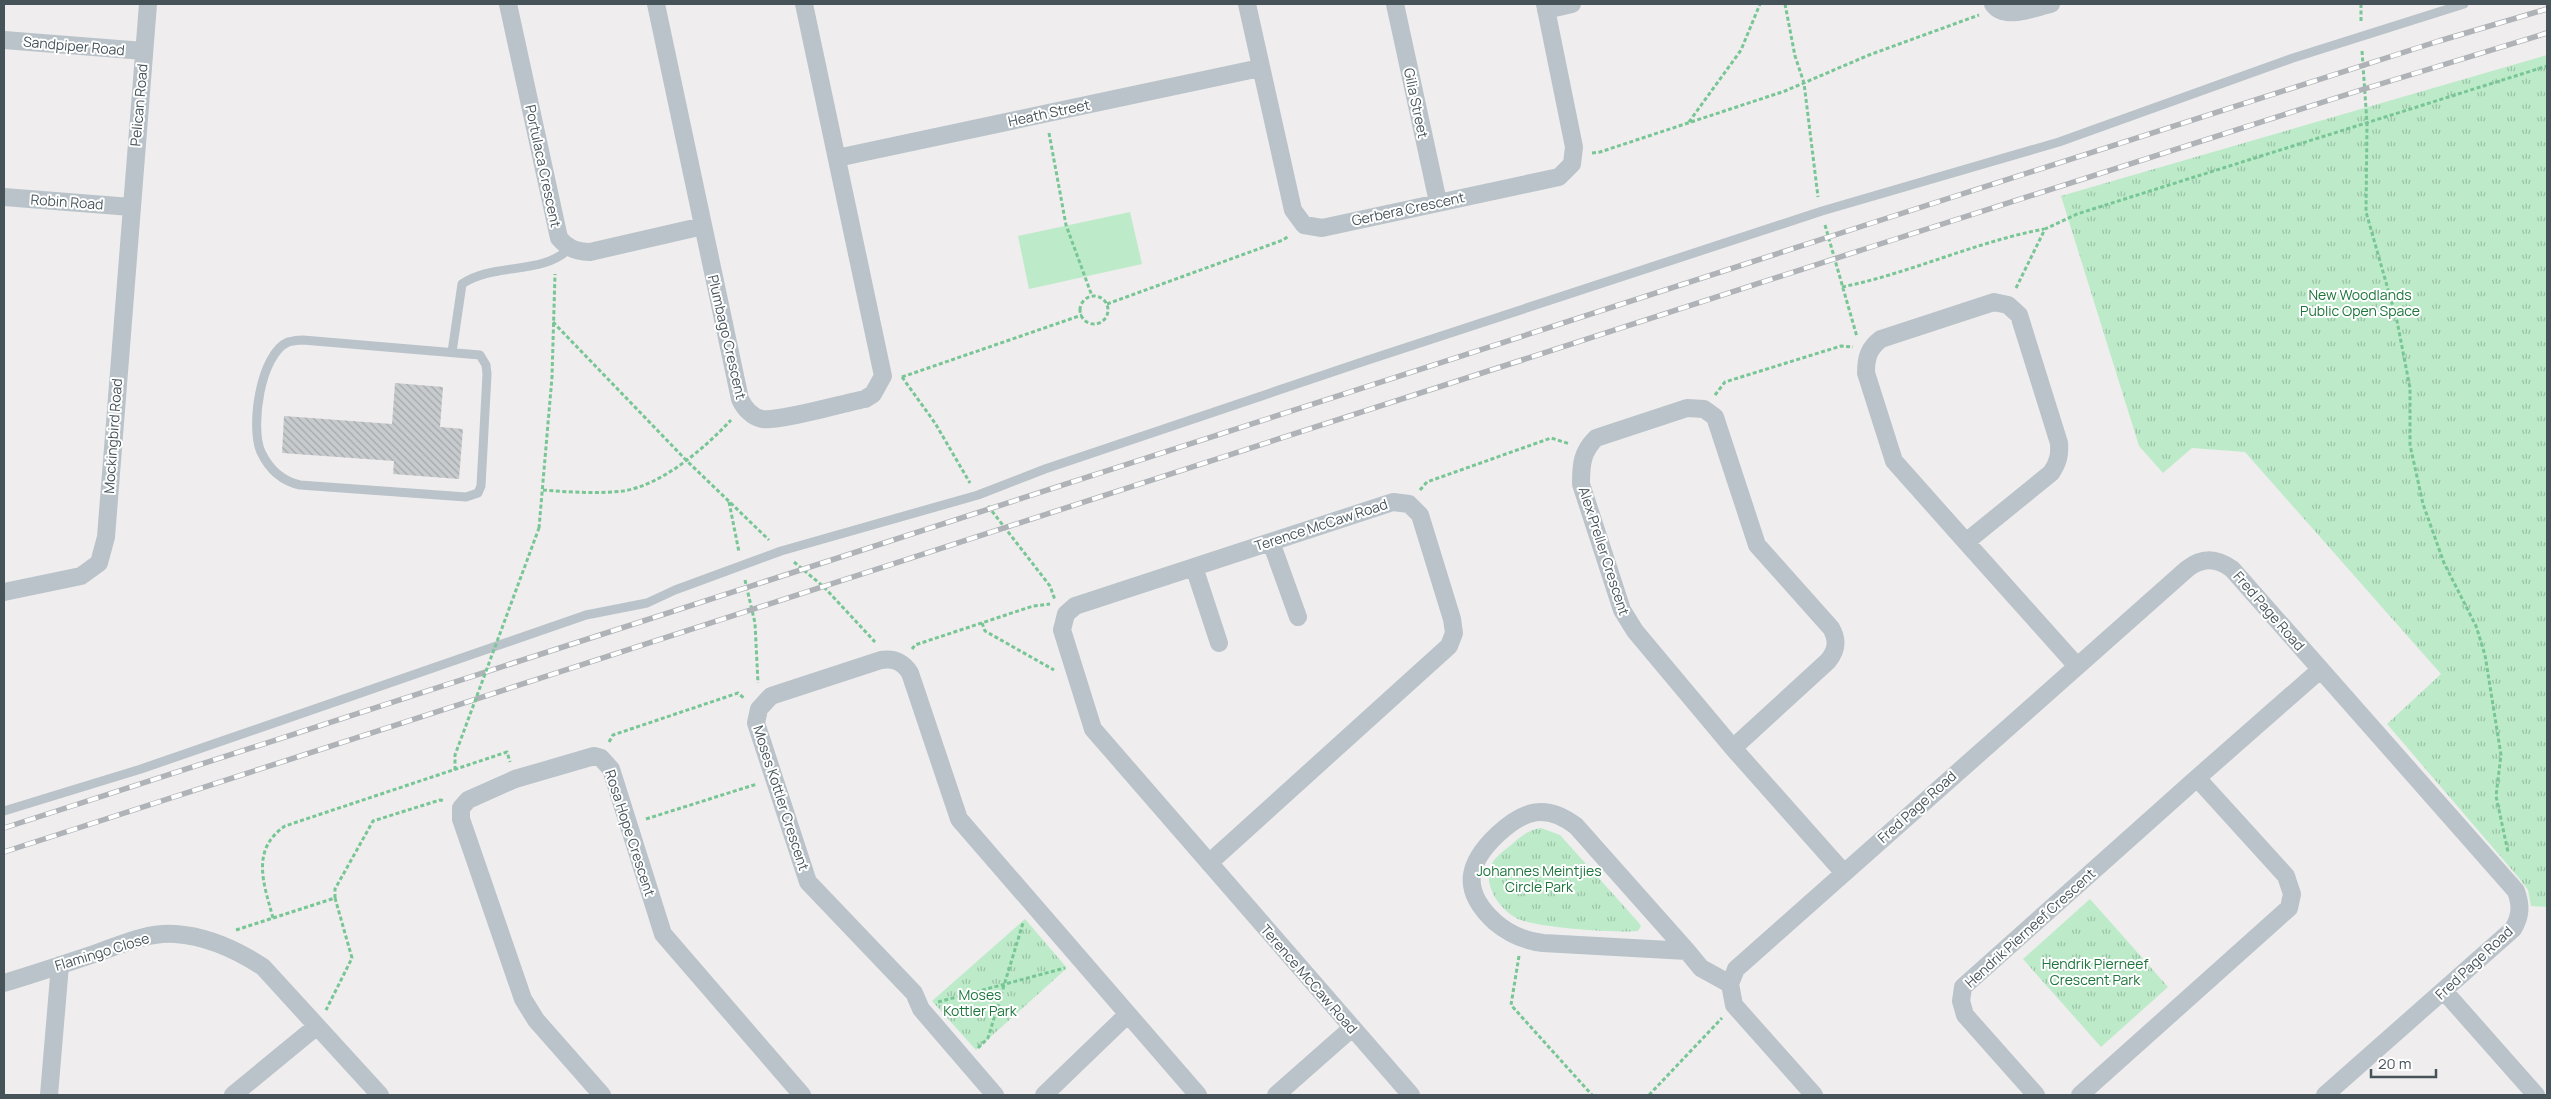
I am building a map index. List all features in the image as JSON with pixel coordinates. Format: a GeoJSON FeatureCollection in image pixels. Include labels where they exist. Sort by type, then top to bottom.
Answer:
{"type":"FeatureCollection","features":[{"type":"Feature","properties":{"kind":"street","name":"Pelican Road"},"geometry":{"type":"LineString","coordinates":[[131,207],[148,4]]}},
{"type":"Feature","properties":{"kind":"street","name":"Portulaca Crescent"},"geometry":{"type":"LineString","coordinates":[[508,4],[559,238],[570,248]]}},
{"type":"Feature","properties":{"kind":"street","name":"Plumbago Crescent"},"geometry":{"type":"LineString","coordinates":[[656,4],[743,405],[754,416],[771,419],[865,399],[873,394],[883,376],[807,4]]}},
{"type":"Feature","properties":{"kind":"street","name":"Gerbera Crescent"},"geometry":{"type":"LineString","coordinates":[[1247,4],[1292,210],[1304,225],[1322,228],[1559,177],[1572,164],[1574,147]]}},
{"type":"Feature","properties":{"kind":"street","name":"Gilia Street"},"geometry":{"type":"LineString","coordinates":[[1395,4],[1438,202]]}},
{"type":"Feature","properties":{"kind":"street"},"geometry":{"type":"LineString","coordinates":[[1572,4],[1545,7],[1574,147]]}},
{"type":"Feature","properties":{"kind":"street"},"geometry":{"type":"LineString","coordinates":[[1994,5],[2011,13],[2052,4]]}},
{"type":"Feature","properties":{"kind":"street","name":"Sandpiper Road"},"geometry":{"type":"LineString","coordinates":[[4,40],[144,51]]}},
{"type":"Feature","properties":{"kind":"street","name":"Heath Street"},"geometry":{"type":"LineString","coordinates":[[837,158],[1260,68]]}},
{"type":"Feature","properties":{"kind":"street","name":"Robin Road"},"geometry":{"type":"LineString","coordinates":[[4,197],[131,207]]}},
{"type":"Feature","properties":{"kind":"street","name":"Mockingbird Road"},"geometry":{"type":"LineString","coordinates":[[4,592],[81,576],[99,563],[106,538],[131,207]]}},
{"type":"Feature","properties":{"kind":"street"},"geometry":{"type":"LineString","coordinates":[[570,248],[590,252],[704,226]]}},
{"type":"Feature","properties":{"kind":"street"},"geometry":{"type":"LineString","coordinates":[[1966,542],[2051,473],[2060,451],[2019,315],[2008,305],[1994,302],[1880,338],[1863,350],[1866,372],[1894,461],[1966,542],[2076,665]]}},
{"type":"Feature","properties":{"kind":"street"},"geometry":{"type":"LineString","coordinates":[[1585,448],[1596,438],[1687,408],[1704,409],[1715,417],[1757,545],[1831,628],[1836,639],[1835,651],[1828,661],[1733,748]]}},
{"type":"Feature","properties":{"kind":"street","name":"Alex Preller Crescent"},"geometry":{"type":"LineString","coordinates":[[1585,448],[1581,463],[1581,484],[1628,622],[1733,748],[1844,873]]}},
{"type":"Feature","properties":{"kind":"street","name":"Terence McCaw Road"},"geometry":{"type":"LineString","coordinates":[[1409,504],[1393,502],[1070,609],[1062,622],[1062,630],[1093,729],[1411,1095]]}},
{"type":"Feature","properties":{"kind":"street"},"geometry":{"type":"LineString","coordinates":[[1209,863],[1449,646],[1454,633],[1452,619],[1420,515],[1409,504]]}},
{"type":"Feature","properties":{"kind":"street"},"geometry":{"type":"LineString","coordinates":[[1271,542],[1298,617]]}},
{"type":"Feature","properties":{"kind":"street","name":"Fred Page Road"},"geometry":{"type":"LineString","coordinates":[[1730,984],[1732,976],[1741,963],[2187,568],[2200,561],[2217,561],[2232,569],[2516,891],[2519,900],[2520,909],[2517,923],[2444,991],[2325,1095]]}},
{"type":"Feature","properties":{"kind":"street"},"geometry":{"type":"LineString","coordinates":[[1194,567],[1219,643]]}},
{"type":"Feature","properties":{"kind":"street","name":"Moses Kottler Crescent"},"geometry":{"type":"LineString","coordinates":[[901,663],[894,660],[880,660],[771,696],[759,709],[756,723],[808,882],[914,993],[921,1009],[995,1095]]}},
{"type":"Feature","properties":{"kind":"street"},"geometry":{"type":"LineString","coordinates":[[901,663],[910,673],[959,819],[1198,1095]]}},
{"type":"Feature","properties":{"kind":"street","name":"Hendrik Pierneef Crescent"},"geometry":{"type":"LineString","coordinates":[[2036,1095],[1965,1014],[1960,1001],[1963,987],[2320,670]]}},
{"type":"Feature","properties":{"kind":"street","name":"Rosa Hope Crescent"},"geometry":{"type":"LineString","coordinates":[[602,1095],[536,1020],[523,999],[460,819],[461,808],[468,800],[515,779],[594,756],[601,758],[611,769],[663,934],[802,1095]]}},
{"type":"Feature","properties":{"kind":"street"},"geometry":{"type":"LineString","coordinates":[[2080,1095],[2289,908],[2292,894],[2286,876],[2197,778]]}},
{"type":"Feature","properties":{"kind":"street"},"geometry":{"type":"LineString","coordinates":[[1687,951],[1522,939],[1500,926],[1480,906],[1473,887],[1473,868],[1482,850],[1513,820],[1533,812],[1544,812],[1556,814],[1576,826],[1687,951],[1702,968],[1730,984],[1734,1005],[1814,1095]]}},
{"type":"Feature","properties":{"kind":"street","name":"Flamingo Close"},"geometry":{"type":"LineString","coordinates":[[4,983],[146,936],[174,934],[197,937],[248,956],[263,967],[321,1020],[380,1095]]}},
{"type":"Feature","properties":{"kind":"street"},"geometry":{"type":"LineString","coordinates":[[49,1095],[60,966]]}},
{"type":"Feature","properties":{"kind":"street"},"geometry":{"type":"LineString","coordinates":[[2444,991],[2536,1095]]}},
{"type":"Feature","properties":{"kind":"street"},"geometry":{"type":"LineString","coordinates":[[1044,1095],[1128,1014]]}},
{"type":"Feature","properties":{"kind":"street"},"geometry":{"type":"LineString","coordinates":[[233,1095],[321,1020]]}},
{"type":"Feature","properties":{"kind":"street"},"geometry":{"type":"LineString","coordinates":[[1276,1095],[1352,1028]]}},
{"type":"Feature","properties":{"kind":"lane"},"geometry":{"type":"LineString","coordinates":[[4,811],[142,769],[586,615],[647,603],[781,551],[978,494],[1045,469],[1368,360],[1822,211],[2059,142],[2293,58],[2464,4]]}},
{"type":"Feature","properties":{"kind":"lane"},"geometry":{"type":"LineString","coordinates":[[452,352],[462,284],[474,278],[555,260],[570,248]]}},
{"type":"Feature","properties":{"kind":"lane"},"geometry":{"type":"LineString","coordinates":[[303,340],[452,352],[480,355],[486,365],[481,486],[478,493],[474,496],[466,497],[300,485],[288,482],[266,463],[260,450],[257,430],[262,382],[270,361],[287,342],[303,340]]}},
{"type":"Feature","properties":{"kind":"path"},"geometry":{"type":"LineString","coordinates":[[1689,123],[1740,50],[1760,4]]}},
{"type":"Feature","properties":{"kind":"path"},"geometry":{"type":"LineString","coordinates":[[1704,409],[1725,382],[1842,346],[1863,350],[1833,259],[1818,198],[1804,83],[1795,56],[1785,4]]}},
{"type":"Feature","properties":{"kind":"path"},"geometry":{"type":"LineString","coordinates":[[2361,4],[2361,37],[2367,123],[2366,212],[2397,321],[2408,378],[2410,445],[2423,504],[2444,563],[2476,626],[2485,655],[2501,755],[2496,796],[2508,853],[2500,873]]}},
{"type":"Feature","properties":{"kind":"path"},"geometry":{"type":"LineString","coordinates":[[1574,147],[1591,153],[1600,152],[1689,123],[1804,83],[1868,56],[1978,16],[1994,5]]}},
{"type":"Feature","properties":{"kind":"path"},"geometry":{"type":"LineString","coordinates":[[1842,287],[1874,281],[2017,234],[2045,229],[2077,214],[2547,66]]}},
{"type":"Feature","properties":{"kind":"path"},"geometry":{"type":"LineString","coordinates":[[1048,125],[1066,225],[1092,296]]}},
{"type":"Feature","properties":{"kind":"path"},"geometry":{"type":"LineString","coordinates":[[2008,305],[2045,229]]}},
{"type":"Feature","properties":{"kind":"path"},"geometry":{"type":"LineString","coordinates":[[1107,304],[1283,240]]}},
{"type":"Feature","properties":{"kind":"path"},"geometry":{"type":"LineString","coordinates":[[455,770],[454,755],[539,528],[552,377],[555,260]]}},
{"type":"Feature","properties":{"kind":"path"},"geometry":{"type":"LineString","coordinates":[[1092,296],[1098,296],[1107,304],[1107,316],[1097,323],[1086,320],[1082,316],[1082,304],[1092,296]]}},
{"type":"Feature","properties":{"kind":"path"},"geometry":{"type":"LineString","coordinates":[[902,377],[1082,316]]}},
{"type":"Feature","properties":{"kind":"path"},"geometry":{"type":"LineString","coordinates":[[553,322],[685,459],[781,551],[824,587],[877,644],[901,663],[916,645],[1033,606],[1056,604]]}},
{"type":"Feature","properties":{"kind":"path"},"geometry":{"type":"LineString","coordinates":[[543,490],[572,492],[625,490],[662,478],[715,438],[743,405]]}},
{"type":"Feature","properties":{"kind":"path"},"geometry":{"type":"LineString","coordinates":[[1409,504],[1427,482],[1551,438],[1585,448]]}},
{"type":"Feature","properties":{"kind":"path"},"geometry":{"type":"LineString","coordinates":[[728,500],[755,623],[759,709]]}},
{"type":"Feature","properties":{"kind":"path"},"geometry":{"type":"LineString","coordinates":[[982,623],[985,631],[1054,670],[1075,672]]}},
{"type":"Feature","properties":{"kind":"path"},"geometry":{"type":"LineString","coordinates":[[601,758],[613,735],[738,693],[759,709]]}},
{"type":"Feature","properties":{"kind":"path"},"geometry":{"type":"LineString","coordinates":[[273,918],[262,872],[265,851],[272,836],[279,830],[292,822],[507,752]]}},
{"type":"Feature","properties":{"kind":"path"},"geometry":{"type":"LineString","coordinates":[[643,820],[763,783]]}},
{"type":"Feature","properties":{"kind":"path"},"geometry":{"type":"LineString","coordinates":[[321,1020],[352,958],[335,898],[335,889],[373,821],[440,800]]}},
{"type":"Feature","properties":{"kind":"path"},"geometry":{"type":"LineString","coordinates":[[229,932],[335,898]]}},
{"type":"Feature","properties":{"kind":"path"},"geometry":{"type":"LineString","coordinates":[[966,1061],[988,1038],[1006,984],[1022,924],[1036,909]]}},
{"type":"Feature","properties":{"kind":"path"},"geometry":{"type":"LineString","coordinates":[[1522,939],[1511,1005],[1592,1095]]}},
{"type":"Feature","properties":{"kind":"path"},"geometry":{"type":"LineString","coordinates":[[921,1009],[942,1000],[1071,967],[1080,959]]}},
{"type":"Feature","properties":{"kind":"path"},"geometry":{"type":"LineString","coordinates":[[1648,1095],[1734,1005]]}},
{"type":"Feature","properties":{"kind":"green space","name":"New Woodlands Public Open Space"},"geometry":{"type":"Polygon","coordinates":[[[2547,55],[2547,907],[2531,906],[2528,890],[2519,878],[2387,724],[2441,674],[2245,452],[2192,448],[2163,473],[2139,446],[2061,196],[2547,55]]]}},
{"type":"Feature","properties":{"kind":"green space"},"geometry":{"type":"Polygon","coordinates":[[[1130,212],[1142,264],[1029,289],[1018,236],[1130,212]]]}},
{"type":"Feature","properties":{"kind":"green space","name":"Johannes Meintjies Circle Park"},"geometry":{"type":"Polygon","coordinates":[[[1541,828],[1560,835],[1639,923],[1641,926],[1638,931],[1595,930],[1540,925],[1516,918],[1503,907],[1497,900],[1490,885],[1490,868],[1494,860],[1521,836],[1541,828]]]}},
{"type":"Feature","properties":{"kind":"green space","name":"Hendrik Pierneef Crescent Park"},"geometry":{"type":"Polygon","coordinates":[[[2090,899],[2168,987],[2101,1047],[2023,959],[2090,899]]]}},
{"type":"Feature","properties":{"kind":"green space","name":"Moses Kottler Park"},"geometry":{"type":"Polygon","coordinates":[[[1025,919],[1067,968],[976,1050],[932,1001],[1025,919]]]}},
{"type":"Feature","properties":{"kind":"building"},"geometry":{"type":"Polygon","coordinates":[[[395,383],[443,387],[440,427],[463,429],[459,479],[393,474],[394,461],[282,453],[284,416],[392,424],[395,383]]]}},
{"type":"Feature","properties":{"kind":"railway"},"geometry":{"type":"LineString","coordinates":[[4,828],[1875,222],[2439,41],[2547,9]]}},
{"type":"Feature","properties":{"kind":"railway"},"geometry":{"type":"LineString","coordinates":[[4,852],[1877,245],[2364,89],[2547,33]]}}]}
